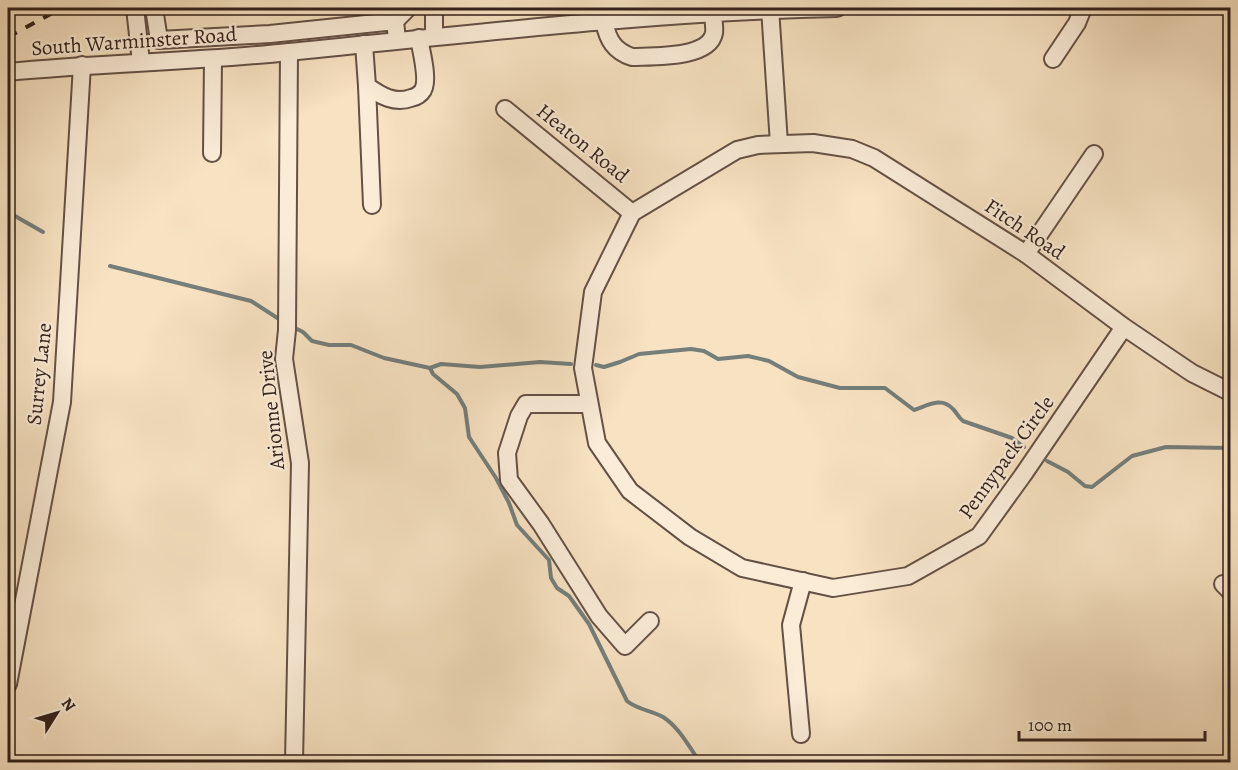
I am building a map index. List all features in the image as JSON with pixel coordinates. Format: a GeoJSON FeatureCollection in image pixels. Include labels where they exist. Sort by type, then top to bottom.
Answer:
{"type":"FeatureCollection","features":[{"type":"Feature","properties":{"kind":"street"},"geometry":{"type":"LineString","coordinates":[[135,8],[141,62]]}},
{"type":"Feature","properties":{"kind":"street"},"geometry":{"type":"LineString","coordinates":[[154,8],[161,61]]}},
{"type":"Feature","properties":{"kind":"street"},"geometry":{"type":"LineString","coordinates":[[159,40],[270,34],[395,21],[408,8]]}},
{"type":"Feature","properties":{"kind":"street"},"geometry":{"type":"LineString","coordinates":[[367,86],[378,94],[400,102],[418,96],[424,89],[426,37],[434,8]]}},
{"type":"Feature","properties":{"kind":"street"},"geometry":{"type":"LineString","coordinates":[[632,213],[737,150],[758,145],[779,144],[770,8]]}},
{"type":"Feature","properties":{"kind":"street","name":"South Warminster Road"},"geometry":{"type":"LineString","coordinates":[[8,72],[82,65],[213,59],[426,37],[770,8],[837,8]]}},
{"type":"Feature","properties":{"kind":"street"},"geometry":{"type":"LineString","coordinates":[[1053,58],[1077,23],[1083,8]]}},
{"type":"Feature","properties":{"kind":"street"},"geometry":{"type":"LineString","coordinates":[[604,22],[607,38],[624,54],[632,57],[688,54],[711,39],[714,33],[713,14]]}},
{"type":"Feature","properties":{"kind":"street"},"geometry":{"type":"LineString","coordinates":[[395,21],[397,40]]}},
{"type":"Feature","properties":{"kind":"street","name":"Arionne Drive"},"geometry":{"type":"LineString","coordinates":[[294,762],[300,463],[284,359],[297,51],[301,31]]}},
{"type":"Feature","properties":{"kind":"street"},"geometry":{"type":"LineString","coordinates":[[270,34],[272,54]]}},
{"type":"Feature","properties":{"kind":"street"},"geometry":{"type":"LineString","coordinates":[[188,38],[191,60]]}},
{"type":"Feature","properties":{"kind":"street"},"geometry":{"type":"LineString","coordinates":[[363,44],[372,205]]}},
{"type":"Feature","properties":{"kind":"street"},"geometry":{"type":"LineString","coordinates":[[212,153],[213,59]]}},
{"type":"Feature","properties":{"kind":"street","name":"Surrey Lane"},"geometry":{"type":"LineString","coordinates":[[8,684],[62,402],[82,65]]}},
{"type":"Feature","properties":{"kind":"street","name":"Heaton Road"},"geometry":{"type":"LineString","coordinates":[[505,109],[632,213]]}},
{"type":"Feature","properties":{"kind":"street","name":"Fitch Road"},"geometry":{"type":"LineString","coordinates":[[779,144],[813,143],[852,149],[874,158],[1026,255],[1124,327],[1192,373],[1230,392]]}},
{"type":"Feature","properties":{"kind":"street"},"geometry":{"type":"LineString","coordinates":[[1026,255],[1094,154]]}},
{"type":"Feature","properties":{"kind":"street","name":"Pennypack Circle"},"geometry":{"type":"LineString","coordinates":[[632,213],[593,292],[582,368],[597,443],[630,491],[690,537],[742,568],[833,588],[908,576],[979,536],[1124,327]]}},
{"type":"Feature","properties":{"kind":"street"},"geometry":{"type":"LineString","coordinates":[[589,404],[526,404],[519,416],[507,453],[509,480],[541,524],[599,616],[625,646],[650,621]]}},
{"type":"Feature","properties":{"kind":"street"},"geometry":{"type":"LineString","coordinates":[[801,734],[791,625],[803,581]]}},
{"type":"Feature","properties":{"kind":"waterway"},"geometry":{"type":"LineString","coordinates":[[8,212],[43,232]]}},
{"type":"Feature","properties":{"kind":"waterway"},"geometry":{"type":"LineString","coordinates":[[110,266],[251,301],[282,321]]}},
{"type":"Feature","properties":{"kind":"waterway"},"geometry":{"type":"LineString","coordinates":[[291,326],[303,332],[312,341],[329,345],[351,345],[384,358],[430,368],[441,364],[480,367],[540,362],[571,364]]}},
{"type":"Feature","properties":{"kind":"waterway"},"geometry":{"type":"LineString","coordinates":[[596,365],[604,367],[639,354],[691,349],[704,351],[718,359],[748,356],[769,361],[798,377],[840,388],[885,388],[914,410],[934,403],[944,403],[953,409],[963,421],[1012,438],[1024,447]]}},
{"type":"Feature","properties":{"kind":"waterway"},"geometry":{"type":"LineString","coordinates":[[430,368],[433,374],[457,394],[465,408],[469,437],[496,478],[517,525],[549,560],[551,578],[557,588],[569,596],[589,624],[627,701],[669,721],[700,762]]}},
{"type":"Feature","properties":{"kind":"waterway"},"geometry":{"type":"LineString","coordinates":[[1047,461],[1068,472],[1085,486],[1092,487],[1132,456],[1166,447],[1230,448]]}},
{"type":"Feature","properties":{"kind":"railway"},"geometry":{"type":"LineString","coordinates":[[8,37],[62,8]]}}]}
